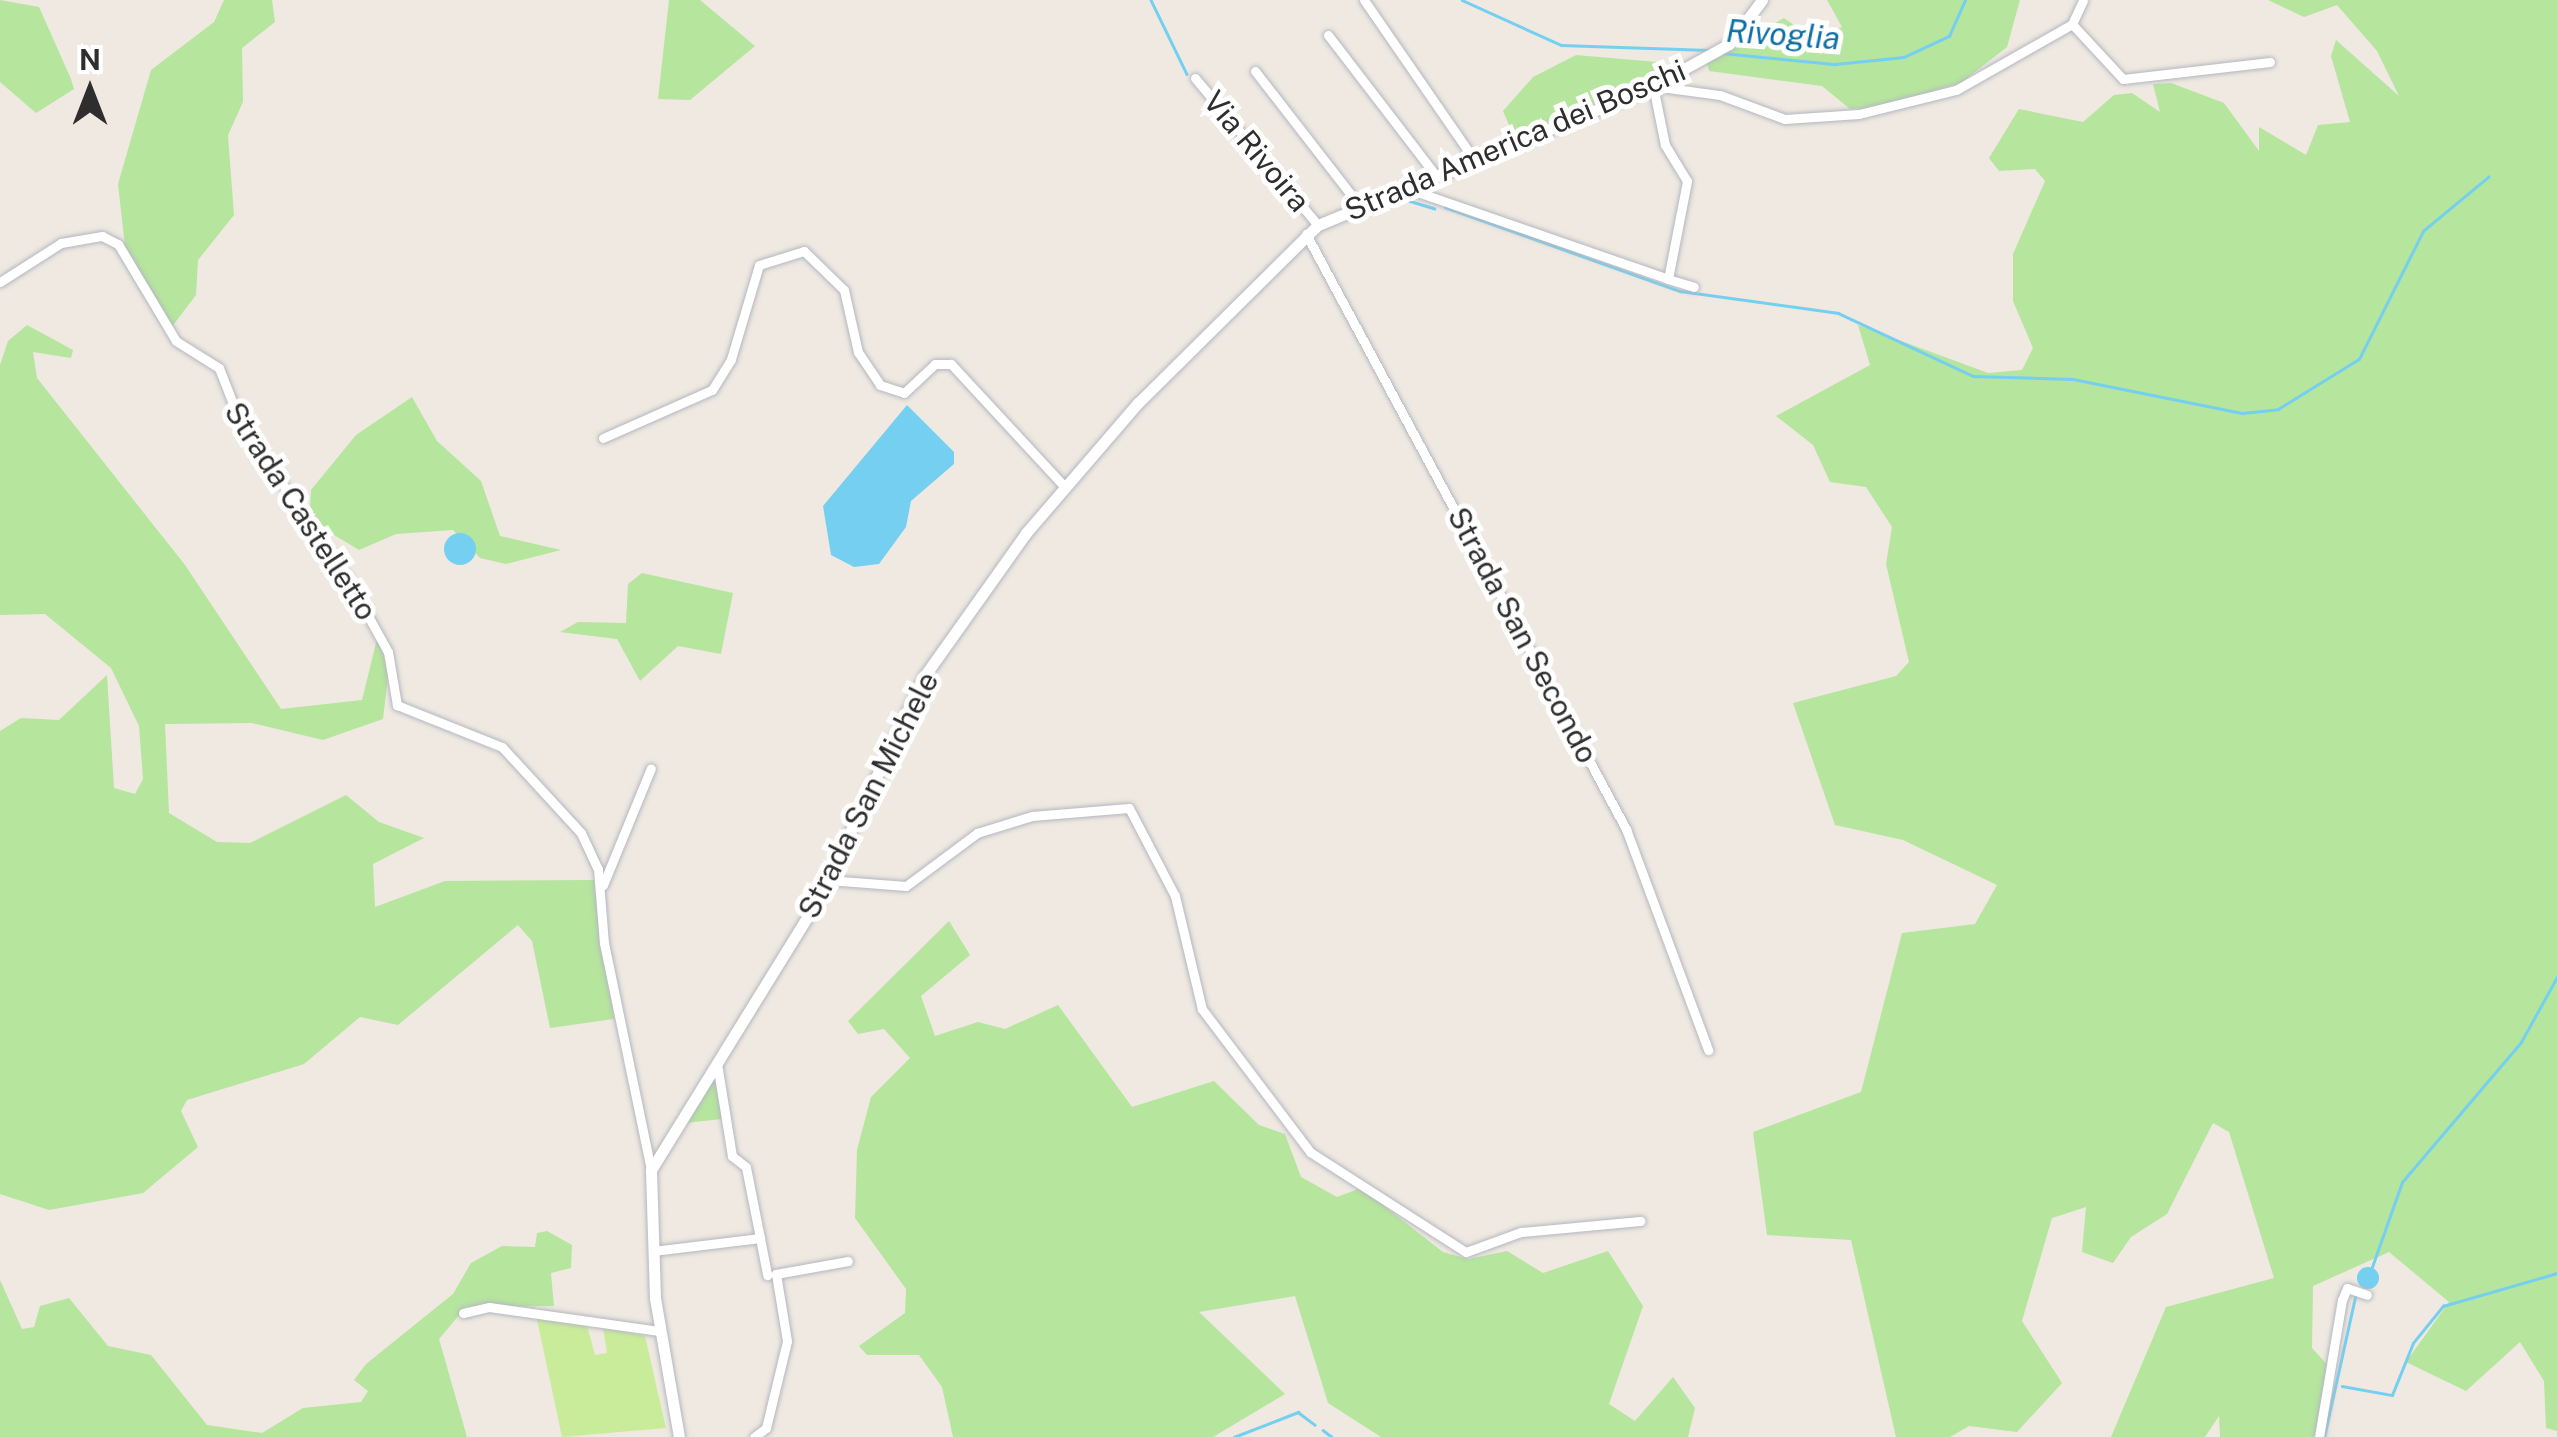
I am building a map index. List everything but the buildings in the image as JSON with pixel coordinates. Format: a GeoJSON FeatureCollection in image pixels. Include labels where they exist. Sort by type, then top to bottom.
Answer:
{"type":"FeatureCollection","features":[{"type":"Feature","properties":{"kind":"street"},"geometry":{"type":"LineString","coordinates":[[1364,0],[1473,158]]}},
{"type":"Feature","properties":{"kind":"street","name":"Strada America dei Boschi"},"geometry":{"type":"LineString","coordinates":[[1306,234],[1318,224],[1402,186],[1653,86],[1723,48],[1762,0]]}},
{"type":"Feature","properties":{"kind":"street"},"geometry":{"type":"LineString","coordinates":[[1668,279],[1688,180],[1666,145],[1653,86],[1720,95],[1785,119],[1859,114],[1956,90],[2072,24],[2082,0]]}},
{"type":"Feature","properties":{"kind":"street"},"geometry":{"type":"LineString","coordinates":[[2072,24],[2124,79],[2270,62]]}},
{"type":"Feature","properties":{"kind":"street"},"geometry":{"type":"LineString","coordinates":[[1328,35],[1434,173]]}},
{"type":"Feature","properties":{"kind":"street"},"geometry":{"type":"LineString","coordinates":[[1255,71],[1359,205]]}},
{"type":"Feature","properties":{"kind":"street","name":"Via Rivoira"},"geometry":{"type":"LineString","coordinates":[[1195,78],[1318,224]]}},
{"type":"Feature","properties":{"kind":"street"},"geometry":{"type":"LineString","coordinates":[[1402,186],[1694,287]]}},
{"type":"Feature","properties":{"kind":"street","name":"Strada San Michele"},"geometry":{"type":"LineString","coordinates":[[651,1170],[828,880],[924,678],[1064,485],[1306,234]]}},
{"type":"Feature","properties":{"kind":"street","name":"Strada San Secondo"},"geometry":{"type":"LineString","coordinates":[[1306,234],[1626,829],[1708,1050]]}},
{"type":"Feature","properties":{"kind":"street","name":"Strada Castelletto"},"geometry":{"type":"LineString","coordinates":[[0,282],[62,243],[102,236],[118,244],[176,341],[219,368],[240,424],[346,576],[388,652],[397,706],[509,752],[581,833],[602,888],[604,943],[651,1170]]}},
{"type":"Feature","properties":{"kind":"street"},"geometry":{"type":"LineString","coordinates":[[603,438],[712,390],[731,359],[760,264],[789,252],[812,254],[832,273],[849,302],[858,352],[892,392],[951,364],[1064,485]]}},
{"type":"Feature","properties":{"kind":"street","name":"Strada Castelletto"},"geometry":{"type":"LineString","coordinates":[[602,888],[651,768]]}},
{"type":"Feature","properties":{"kind":"street"},"geometry":{"type":"LineString","coordinates":[[828,880],[906,886],[993,828],[1130,808],[1175,896],[1202,1008],[1310,1152],[1466,1252],[1520,1232],[1640,1221]]}},
{"type":"Feature","properties":{"kind":"street"},"geometry":{"type":"LineString","coordinates":[[717,1062],[732,1156],[746,1167],[767,1276]]}},
{"type":"Feature","properties":{"kind":"street"},"geometry":{"type":"LineString","coordinates":[[651,1170],[659,1331],[676,1436]]}},
{"type":"Feature","properties":{"kind":"street"},"geometry":{"type":"LineString","coordinates":[[653,1251],[760,1238]]}},
{"type":"Feature","properties":{"kind":"street"},"geometry":{"type":"LineString","coordinates":[[754,1437],[766,1428],[787,1340],[776,1274],[848,1260]]}},
{"type":"Feature","properties":{"kind":"street"},"geometry":{"type":"LineString","coordinates":[[2318,1437],[2346,1288],[2367,1295]]}},
{"type":"Feature","properties":{"kind":"street"},"geometry":{"type":"LineString","coordinates":[[464,1313],[489,1307],[659,1331]]}},
{"type":"Feature","properties":{"kind":"green space"},"geometry":{"type":"Polygon","coordinates":[[[0,0],[39,7],[71,79],[74,89],[36,113],[0,82],[0,0]]]}},
{"type":"Feature","properties":{"kind":"green space"},"geometry":{"type":"Polygon","coordinates":[[[224,0],[272,0],[275,22],[242,48],[243,102],[228,135],[234,215],[198,260],[196,295],[171,328],[125,246],[118,184],[151,70],[214,22],[224,0]]]}},
{"type":"Feature","properties":{"kind":"green space"},"geometry":{"type":"Polygon","coordinates":[[[669,0],[700,0],[755,46],[690,100],[658,99],[669,0]]]}},
{"type":"Feature","properties":{"kind":"green space"},"geometry":{"type":"Polygon","coordinates":[[[1827,0],[2020,0],[2007,47],[1962,82],[1889,106],[1850,109],[1822,86],[1709,71],[1707,63],[1784,18],[1813,38],[1842,27],[1827,0]]]}},
{"type":"Feature","properties":{"kind":"green space"},"geometry":{"type":"Polygon","coordinates":[[[2268,0],[2557,0],[2557,1431],[2546,1428],[2544,1381],[2520,1342],[2466,1391],[2406,1362],[2449,1302],[2389,1252],[2313,1286],[2312,1348],[2332,1370],[2314,1437],[2220,1437],[2219,1416],[2205,1437],[2111,1437],[2166,1307],[2274,1278],[2229,1132],[2213,1123],[2167,1214],[2131,1237],[2113,1263],[2082,1252],[2086,1207],[2052,1218],[2022,1321],[2062,1383],[2017,1432],[1969,1426],[1950,1437],[1896,1437],[1851,1240],[1767,1235],[1753,1132],[1861,1092],[1902,933],[1975,924],[1997,885],[1903,840],[1835,825],[1793,703],[1896,676],[1909,662],[1886,564],[1892,527],[1866,487],[1830,482],[1813,445],[1776,416],[1870,365],[1858,325],[1988,373],[2022,370],[2033,348],[2013,301],[2013,254],[2045,181],[2035,169],[1999,171],[1989,158],[2019,109],[2083,122],[2114,95],[2132,93],[2160,112],[2153,84],[2171,83],[2224,103],[2259,151],[2259,127],[2306,155],[2318,125],[2350,122],[2331,56],[2336,40],[2399,96],[2377,51],[2337,5],[2304,17],[2268,0]]]}},
{"type":"Feature","properties":{"kind":"green space"},"geometry":{"type":"Polygon","coordinates":[[[1576,55],[1657,62],[1661,75],[1514,136],[1503,111],[1533,77],[1576,55]]]}},
{"type":"Feature","properties":{"kind":"green space"},"geometry":{"type":"Polygon","coordinates":[[[27,325],[73,350],[71,358],[33,352],[37,378],[185,565],[281,709],[362,700],[377,639],[389,669],[383,719],[323,740],[252,723],[165,724],[169,813],[217,842],[250,843],[346,795],[379,822],[424,838],[373,864],[375,907],[445,881],[594,880],[614,1019],[550,1028],[532,941],[518,925],[398,1025],[360,1017],[304,1064],[187,1100],[181,1111],[198,1147],[143,1193],[49,1210],[0,1194],[0,731],[21,718],[59,720],[107,675],[114,788],[135,794],[143,779],[139,726],[111,668],[45,614],[0,615],[0,365],[8,341],[27,325]]]}},
{"type":"Feature","properties":{"kind":"green space"},"geometry":{"type":"Polygon","coordinates":[[[412,397],[437,441],[481,481],[500,536],[561,550],[506,564],[480,558],[453,530],[396,534],[359,550],[326,530],[310,509],[311,490],[356,435],[412,397]]]}},
{"type":"Feature","properties":{"kind":"green space"},"geometry":{"type":"Polygon","coordinates":[[[642,573],[733,593],[721,654],[678,646],[640,681],[617,639],[560,632],[578,622],[626,623],[628,584],[642,573]]]}},
{"type":"Feature","properties":{"kind":"green space"},"geometry":{"type":"Polygon","coordinates":[[[949,921],[970,955],[921,996],[935,1036],[978,1022],[1005,1029],[1058,1005],[1132,1107],[1214,1081],[1259,1125],[1285,1134],[1301,1177],[1337,1197],[1361,1188],[1443,1252],[1468,1259],[1507,1251],[1543,1273],[1608,1251],[1643,1306],[1609,1404],[1635,1421],[1673,1377],[1695,1408],[1688,1437],[1381,1437],[1328,1403],[1295,1296],[1199,1312],[1285,1394],[1213,1437],[953,1437],[942,1387],[919,1355],[867,1355],[859,1346],[905,1313],[906,1289],[855,1218],[857,1150],[871,1097],[910,1058],[884,1029],[858,1034],[848,1021],[949,921]]]}},
{"type":"Feature","properties":{"kind":"green space"},"geometry":{"type":"Polygon","coordinates":[[[714,1076],[722,1119],[685,1123],[714,1076]]]}},
{"type":"Feature","properties":{"kind":"green space"},"geometry":{"type":"Polygon","coordinates":[[[547,1231],[572,1245],[571,1268],[551,1273],[554,1306],[466,1307],[439,1339],[467,1437],[0,1437],[0,1280],[22,1329],[34,1327],[40,1306],[69,1298],[108,1346],[151,1355],[207,1425],[262,1433],[303,1408],[361,1402],[368,1391],[354,1380],[366,1364],[453,1294],[471,1263],[502,1246],[535,1247],[537,1233],[547,1231]]]}},
{"type":"Feature","properties":{"kind":"green space"},"geometry":{"type":"Polygon","coordinates":[[[536,1315],[586,1322],[595,1355],[607,1353],[603,1327],[645,1336],[666,1428],[562,1437],[536,1315]]]}},
{"type":"Feature","properties":{"kind":"water"},"geometry":{"type":"Polygon","coordinates":[[[907,405],[954,452],[954,464],[911,501],[906,527],[879,564],[854,567],[831,555],[823,506],[907,405]]]}},
{"type":"Feature","properties":{"kind":"water"},"geometry":{"type":"Polygon","coordinates":[[[460,533],[471,538],[476,549],[471,560],[460,565],[449,560],[444,549],[449,538],[460,533]]]}},
{"type":"Feature","properties":{"kind":"water"},"geometry":{"type":"Polygon","coordinates":[[[2368,1267],[2376,1270],[2376,1286],[2368,1289],[2360,1286],[2357,1278],[2360,1270],[2368,1267]]]}},
{"type":"Feature","properties":{"kind":"waterway"},"geometry":{"type":"LineString","coordinates":[[1151,0],[1187,74]]}},
{"type":"Feature","properties":{"kind":"waterway","name":"Rivoglia"},"geometry":{"type":"LineString","coordinates":[[1462,0],[1561,45],[1709,50]]}},
{"type":"Feature","properties":{"kind":"waterway","name":"Rivoglia"},"geometry":{"type":"LineString","coordinates":[[1722,53],[1835,64],[1904,57],[1949,36],[1965,0]]}},
{"type":"Feature","properties":{"kind":"waterway"},"geometry":{"type":"LineString","coordinates":[[1445,207],[1680,291],[1838,313],[1973,376],[2073,379],[2242,413],[2278,409],[2359,359],[2423,231],[2488,177]]}},
{"type":"Feature","properties":{"kind":"waterway"},"geometry":{"type":"LineString","coordinates":[[1397,197],[1434,208]]}},
{"type":"Feature","properties":{"kind":"waterway"},"geometry":{"type":"LineString","coordinates":[[2371,1270],[2402,1182],[2521,1042],[2557,977]]}},
{"type":"Feature","properties":{"kind":"waterway"},"geometry":{"type":"LineString","coordinates":[[2342,1386],[2392,1395],[2413,1343],[2443,1306],[2557,1273]]}},
{"type":"Feature","properties":{"kind":"waterway"},"geometry":{"type":"LineString","coordinates":[[2324,1437],[2356,1293]]}},
{"type":"Feature","properties":{"kind":"waterway"},"geometry":{"type":"LineString","coordinates":[[1234,1437],[1298,1412],[1315,1425]]}},
{"type":"Feature","properties":{"kind":"waterway"},"geometry":{"type":"LineString","coordinates":[[1323,1430],[1332,1437]]}}]}
